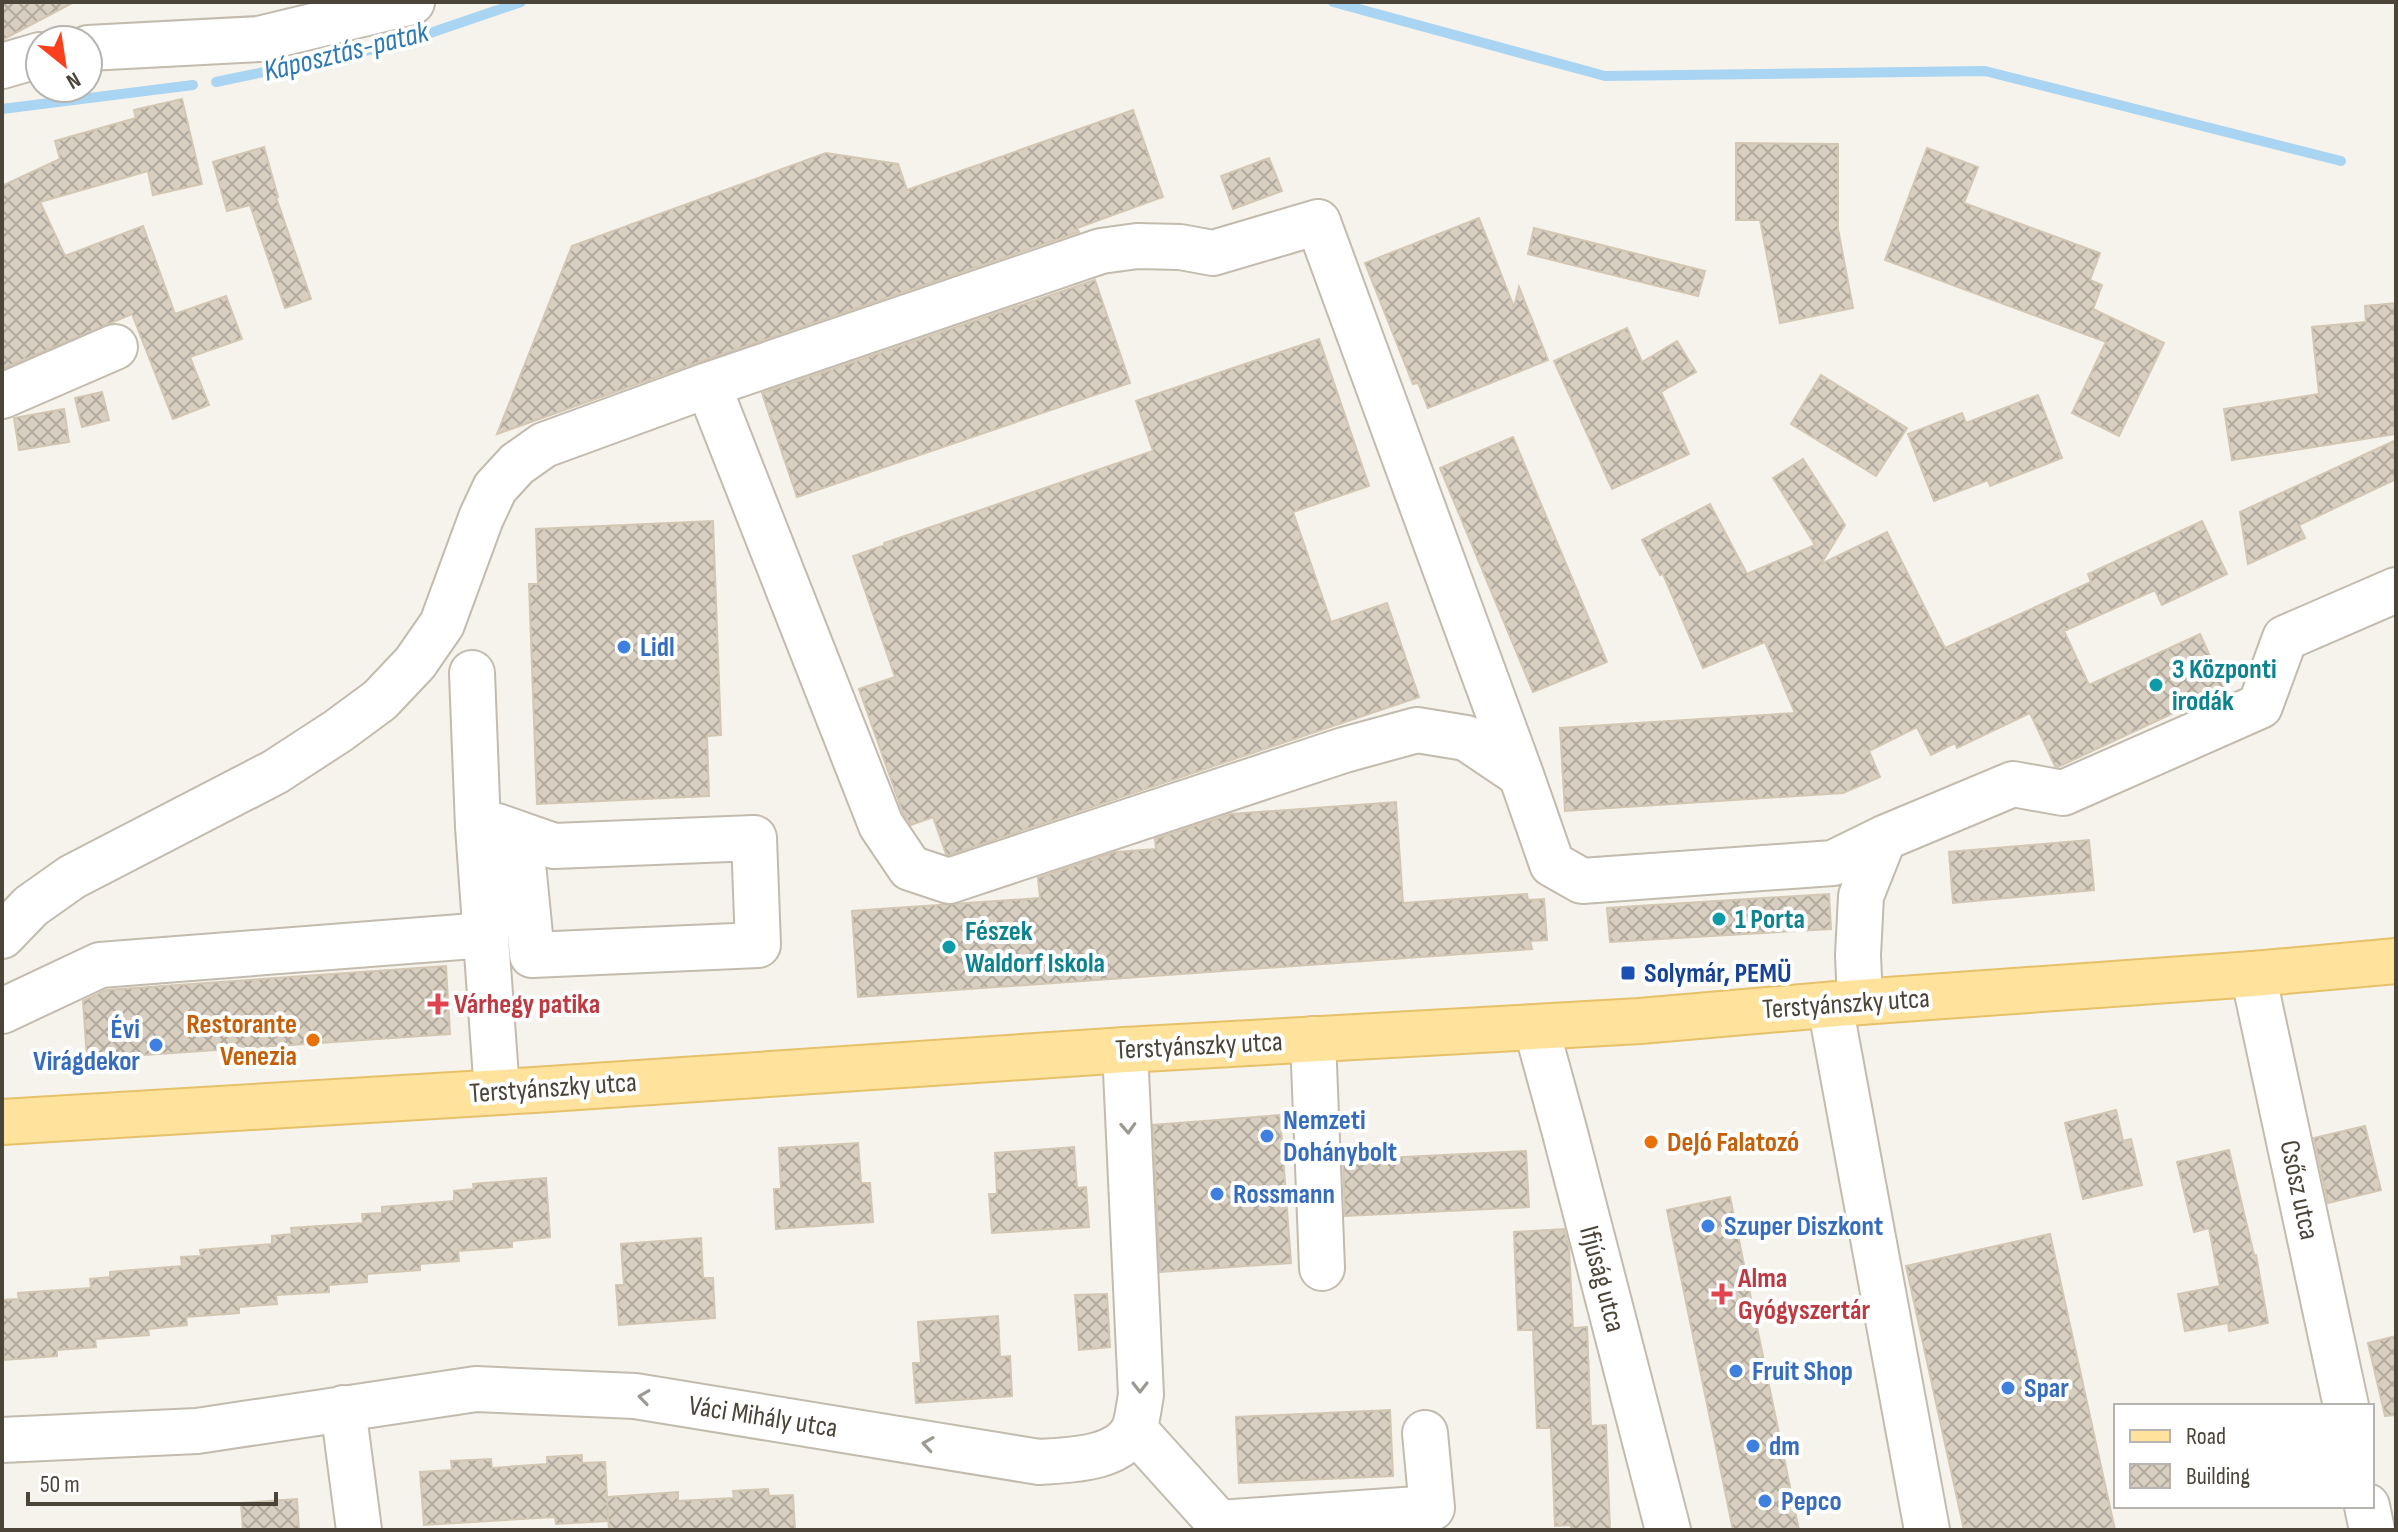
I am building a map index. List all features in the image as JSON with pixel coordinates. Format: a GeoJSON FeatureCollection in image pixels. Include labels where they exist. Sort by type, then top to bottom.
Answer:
{"type":"FeatureCollection","features":[{"type":"Feature","properties":{"kind":"main road","name":"Terstyánszky utca"},"geometry":{"type":"LineString","coordinates":[[2,1122],[1125,1050],[1536,1027],[2396,961]]}},
{"type":"Feature","properties":{"kind":"street"},"geometry":{"type":"LineString","coordinates":[[104,47],[259,39],[412,2]]}},
{"type":"Feature","properties":{"kind":"street"},"geometry":{"type":"LineString","coordinates":[[2,66],[24,60]]}},
{"type":"Feature","properties":{"kind":"street"},"geometry":{"type":"LineString","coordinates":[[2,936],[31,906],[72,877],[275,772],[380,700],[415,663],[442,624],[495,488],[517,464],[544,445],[708,385],[1101,251],[1137,246],[1180,247],[1213,253],[1318,222],[1552,864],[1582,881],[1833,863],[2013,784],[2063,793],[2260,706],[2285,638],[2396,590]]}},
{"type":"Feature","properties":{"kind":"street"},"geometry":{"type":"LineString","coordinates":[[2,396],[115,347]]}},
{"type":"Feature","properties":{"kind":"street"},"geometry":{"type":"LineString","coordinates":[[708,385],[881,825],[910,868],[949,881],[1344,750],[1417,730],[1466,738],[1521,775]]}},
{"type":"Feature","properties":{"kind":"street"},"geometry":{"type":"LineString","coordinates":[[472,673],[478,827],[497,1092]]}},
{"type":"Feature","properties":{"kind":"street"},"geometry":{"type":"LineString","coordinates":[[478,827],[497,826],[520,834],[554,846],[754,838],[758,945],[532,955],[520,834]]}},
{"type":"Feature","properties":{"kind":"street"},"geometry":{"type":"LineString","coordinates":[[1884,838],[1861,896],[1858,955],[1845,1004],[1927,1530]]}},
{"type":"Feature","properties":{"kind":"street"},"geometry":{"type":"LineString","coordinates":[[2,1011],[100,965],[486,935]]}},
{"type":"Feature","properties":{"kind":"street","name":"Csősz utca"},"geometry":{"type":"LineString","coordinates":[[2253,974],[2346,1404]]}},
{"type":"Feature","properties":{"kind":"street","name":"Ifjúság utca"},"geometry":{"type":"LineString","coordinates":[[1536,1027],[1668,1530]]}},
{"type":"Feature","properties":{"kind":"street"},"geometry":{"type":"LineString","coordinates":[[1313,1039],[1322,1268]]}},
{"type":"Feature","properties":{"kind":"street"},"geometry":{"type":"LineString","coordinates":[[1125,1050],[1141,1395],[1134,1429],[1219,1523],[1432,1508],[1425,1433]]}},
{"type":"Feature","properties":{"kind":"street","name":"Váci Mihály utca"},"geometry":{"type":"LineString","coordinates":[[2,1440],[197,1431],[476,1389],[635,1396],[1039,1462],[1084,1459],[1117,1448],[1134,1429]]}},
{"type":"Feature","properties":{"kind":"street"},"geometry":{"type":"LineString","coordinates":[[343,1408],[359,1530]]}},
{"type":"Feature","properties":{"kind":"street"},"geometry":{"type":"LineString","coordinates":[[2367,1508],[2372,1530]]}},
{"type":"Feature","properties":{"kind":"building"},"geometry":{"type":"Polygon","coordinates":[[[2,2],[74,2],[32,24],[24,24],[24,28],[2,40],[2,2]]]}},
{"type":"Feature","properties":{"kind":"building"},"geometry":{"type":"Polygon","coordinates":[[[182,99],[202,184],[153,195],[148,171],[40,202],[65,256],[143,226],[175,314],[226,296],[242,339],[190,357],[209,405],[173,419],[132,314],[2,369],[2,186],[60,159],[55,141],[136,118],[134,110],[182,99]]]}},
{"type":"Feature","properties":{"kind":"building"},"geometry":{"type":"Polygon","coordinates":[[[1133,110],[1163,197],[1077,228],[1079,232],[497,434],[572,246],[826,153],[898,164],[907,190],[1133,110]]]}},
{"type":"Feature","properties":{"kind":"building"},"geometry":{"type":"Polygon","coordinates":[[[1736,143],[1838,144],[1838,229],[1853,308],[1780,323],[1760,220],[1736,220],[1736,143]]]}},
{"type":"Feature","properties":{"kind":"building"},"geometry":{"type":"Polygon","coordinates":[[[264,147],[276,197],[311,299],[285,308],[250,205],[227,211],[213,162],[264,147]]]}},
{"type":"Feature","properties":{"kind":"building"},"geometry":{"type":"Polygon","coordinates":[[[1927,148],[1978,167],[1964,203],[2100,253],[2090,280],[2102,285],[2093,309],[2164,343],[2119,436],[2072,413],[2106,342],[1885,260],[1927,148]]]}},
{"type":"Feature","properties":{"kind":"building"},"geometry":{"type":"Polygon","coordinates":[[[1269,158],[1282,191],[1233,209],[1221,176],[1269,158]]]}},
{"type":"Feature","properties":{"kind":"building"},"geometry":{"type":"Polygon","coordinates":[[[1479,218],[1514,307],[1519,287],[1548,360],[1428,408],[1418,383],[1413,384],[1365,263],[1479,218]]]}},
{"type":"Feature","properties":{"kind":"building"},"geometry":{"type":"Polygon","coordinates":[[[1534,228],[1705,271],[1698,296],[1528,254],[1534,228]]]}},
{"type":"Feature","properties":{"kind":"building"},"geometry":{"type":"Polygon","coordinates":[[[1095,280],[1130,383],[797,497],[762,393],[1095,280]]]}},
{"type":"Feature","properties":{"kind":"building"},"geometry":{"type":"Polygon","coordinates":[[[2396,303],[2396,434],[2232,460],[2224,409],[2319,394],[2312,327],[2366,322],[2365,306],[2396,303]]]}},
{"type":"Feature","properties":{"kind":"building"},"geometry":{"type":"Polygon","coordinates":[[[1627,328],[1642,362],[1677,341],[1696,372],[1661,392],[1689,454],[1612,489],[1554,361],[1627,328]]]}},
{"type":"Feature","properties":{"kind":"building"},"geometry":{"type":"Polygon","coordinates":[[[1319,339],[1369,486],[1293,512],[1331,622],[1387,603],[1419,697],[946,854],[933,817],[911,825],[903,813],[859,689],[895,677],[853,556],[1153,451],[1136,401],[1319,339]]]}},
{"type":"Feature","properties":{"kind":"building"},"geometry":{"type":"Polygon","coordinates":[[[1821,375],[1907,428],[1876,476],[1791,424],[1821,375]]]}},
{"type":"Feature","properties":{"kind":"building"},"geometry":{"type":"Polygon","coordinates":[[[102,392],[109,420],[82,427],[75,398],[102,392]]]}},
{"type":"Feature","properties":{"kind":"building"},"geometry":{"type":"Polygon","coordinates":[[[2038,395],[2062,458],[1990,486],[1988,480],[1934,501],[1908,434],[1962,413],[1966,423],[2038,395]]]}},
{"type":"Feature","properties":{"kind":"building"},"geometry":{"type":"Polygon","coordinates":[[[64,409],[69,442],[19,450],[14,418],[64,409]]]}},
{"type":"Feature","properties":{"kind":"building"},"geometry":{"type":"Polygon","coordinates":[[[1513,437],[1607,662],[1533,692],[1440,468],[1513,437]]]}},
{"type":"Feature","properties":{"kind":"building"},"geometry":{"type":"Polygon","coordinates":[[[2396,440],[2396,479],[2299,525],[2305,538],[2248,564],[2240,512],[2396,440]]]}},
{"type":"Feature","properties":{"kind":"building"},"geometry":{"type":"Polygon","coordinates":[[[1803,459],[1845,525],[1821,564],[1887,532],[1945,648],[2091,582],[2088,574],[2202,521],[2227,574],[2162,605],[2155,590],[2064,631],[2089,685],[2200,634],[2225,689],[2058,767],[2030,713],[1957,748],[1955,743],[1931,755],[1917,727],[1869,751],[1880,777],[1843,793],[1565,811],[1560,728],[1795,713],[1765,642],[1703,668],[1663,574],[1660,575],[1642,540],[1710,504],[1747,574],[1815,545],[1773,478],[1803,459]]]}},
{"type":"Feature","properties":{"kind":"building","name":"Lidl"},"geometry":{"type":"Polygon","coordinates":[[[713,521],[721,735],[707,736],[709,796],[537,804],[529,584],[538,584],[536,529],[713,521]]]}},
{"type":"Feature","properties":{"kind":"building"},"geometry":{"type":"Polygon","coordinates":[[[1396,802],[1403,903],[1527,894],[1528,900],[1544,899],[1547,940],[1530,941],[1532,949],[858,997],[852,911],[1040,898],[1038,878],[1115,852],[1156,849],[1155,839],[1231,814],[1396,802]]]}},
{"type":"Feature","properties":{"kind":"building"},"geometry":{"type":"Polygon","coordinates":[[[2089,840],[2094,890],[1953,903],[1949,852],[2089,840]]]}},
{"type":"Feature","properties":{"kind":"building","name":"1 Porta"},"geometry":{"type":"Polygon","coordinates":[[[1829,894],[1831,929],[1610,942],[1607,908],[1829,894]]]}},
{"type":"Feature","properties":{"kind":"building"},"geometry":{"type":"Polygon","coordinates":[[[446,966],[450,1034],[87,1059],[83,1001],[106,990],[446,966]]]}},
{"type":"Feature","properties":{"kind":"building"},"geometry":{"type":"Polygon","coordinates":[[[2116,1110],[2123,1141],[2131,1139],[2142,1185],[2083,1199],[2065,1123],[2116,1110]]]}},
{"type":"Feature","properties":{"kind":"building","name":"Rossmann"},"geometry":{"type":"Polygon","coordinates":[[[1280,1115],[1291,1263],[1160,1272],[1153,1125],[1280,1115]]]}},
{"type":"Feature","properties":{"kind":"building"},"geometry":{"type":"Polygon","coordinates":[[[2365,1126],[2381,1190],[2328,1203],[2314,1138],[2365,1126]]]}},
{"type":"Feature","properties":{"kind":"building"},"geometry":{"type":"Polygon","coordinates":[[[858,1143],[861,1183],[870,1183],[873,1222],[776,1229],[774,1189],[781,1189],[779,1148],[858,1143]]]}},
{"type":"Feature","properties":{"kind":"building"},"geometry":{"type":"Polygon","coordinates":[[[1074,1147],[1077,1188],[1086,1187],[1089,1227],[992,1233],[989,1194],[997,1194],[995,1153],[1074,1147]]]}},
{"type":"Feature","properties":{"kind":"building"},"geometry":{"type":"Polygon","coordinates":[[[2229,1150],[2256,1255],[2268,1323],[2229,1331],[2228,1323],[2185,1331],[2178,1294],[2220,1286],[2209,1228],[2194,1232],[2177,1162],[2229,1150]]]}},
{"type":"Feature","properties":{"kind":"building"},"geometry":{"type":"Polygon","coordinates":[[[1526,1151],[1529,1207],[1345,1216],[1343,1160],[1526,1151]]]}},
{"type":"Feature","properties":{"kind":"building"},"geometry":{"type":"Polygon","coordinates":[[[546,1178],[550,1237],[512,1241],[512,1247],[458,1251],[459,1261],[420,1264],[420,1270],[367,1274],[367,1282],[329,1285],[329,1292],[276,1295],[277,1304],[239,1307],[239,1313],[186,1317],[187,1325],[148,1329],[149,1335],[95,1339],[96,1347],[57,1350],[57,1356],[4,1360],[2,1300],[19,1299],[18,1293],[91,1288],[90,1279],[110,1277],[110,1272],[182,1266],[181,1257],[201,1256],[200,1250],[272,1244],[272,1236],[292,1234],[291,1228],[363,1223],[362,1214],[382,1213],[382,1207],[454,1201],[454,1191],[474,1189],[473,1184],[546,1178]]]}},
{"type":"Feature","properties":{"kind":"building"},"geometry":{"type":"Polygon","coordinates":[[[1730,1197],[1799,1530],[1733,1530],[1667,1210],[1730,1197]]]}},
{"type":"Feature","properties":{"kind":"building"},"geometry":{"type":"Polygon","coordinates":[[[1564,1229],[1569,1248],[1573,1328],[1587,1327],[1591,1426],[1606,1425],[1610,1530],[1571,1530],[1571,1525],[1555,1526],[1551,1428],[1537,1428],[1533,1330],[1518,1330],[1514,1232],[1564,1229]]]}},
{"type":"Feature","properties":{"kind":"building","name":"Spar"},"geometry":{"type":"Polygon","coordinates":[[[2050,1234],[2115,1530],[1964,1530],[1906,1266],[2050,1234]]]}},
{"type":"Feature","properties":{"kind":"building"},"geometry":{"type":"Polygon","coordinates":[[[701,1238],[703,1278],[713,1278],[715,1318],[619,1325],[616,1285],[624,1285],[621,1244],[701,1238]]]}},
{"type":"Feature","properties":{"kind":"building"},"geometry":{"type":"Polygon","coordinates":[[[1107,1294],[1110,1347],[1079,1350],[1075,1295],[1107,1294]]]}},
{"type":"Feature","properties":{"kind":"building"},"geometry":{"type":"Polygon","coordinates":[[[998,1316],[1000,1357],[1010,1356],[1012,1396],[916,1403],[913,1363],[921,1363],[918,1322],[998,1316]]]}},
{"type":"Feature","properties":{"kind":"building"},"geometry":{"type":"Polygon","coordinates":[[[2396,1336],[2396,1415],[2385,1416],[2368,1343],[2396,1336]]]}},
{"type":"Feature","properties":{"kind":"building"},"geometry":{"type":"Polygon","coordinates":[[[1390,1410],[1393,1476],[1239,1483],[1236,1417],[1390,1410]]]}},
{"type":"Feature","properties":{"kind":"building"},"geometry":{"type":"Polygon","coordinates":[[[582,1455],[582,1463],[605,1462],[607,1497],[678,1492],[678,1501],[734,1498],[733,1491],[768,1489],[769,1496],[793,1495],[795,1530],[609,1530],[607,1501],[608,1521],[556,1524],[555,1517],[424,1525],[420,1472],[452,1470],[451,1461],[491,1459],[492,1468],[547,1464],[547,1457],[582,1455]]]}},
{"type":"Feature","properties":{"kind":"building"},"geometry":{"type":"Polygon","coordinates":[[[297,1499],[299,1530],[243,1530],[241,1503],[297,1499]]]}},
{"type":"Feature","properties":{"kind":"waterway","name":"Káposztás-patak"},"geometry":{"type":"LineString","coordinates":[[216,82],[398,44],[521,2]]}},
{"type":"Feature","properties":{"kind":"waterway"},"geometry":{"type":"LineString","coordinates":[[1333,2],[1605,76],[1985,71],[2341,161]]}},
{"type":"Feature","properties":{"kind":"waterway","name":"Káposztás-patak"},"geometry":{"type":"LineString","coordinates":[[2,109],[193,85]]}},
{"type":"Feature","properties":{"kind":"place","name":"Lidl"},"geometry":{"type":"Point","coordinates":[624,647]}},
{"type":"Feature","properties":{"kind":"place","name":"3 Központi irodák"},"geometry":{"type":"Point","coordinates":[2156,685]}},
{"type":"Feature","properties":{"kind":"place","name":"1 Porta"},"geometry":{"type":"Point","coordinates":[1719,919]}},
{"type":"Feature","properties":{"kind":"place","name":"Fészek Waldorf Iskola"},"geometry":{"type":"Point","coordinates":[949,947]}},
{"type":"Feature","properties":{"kind":"place","name":"Solymár, PEMÜ"},"geometry":{"type":"Point","coordinates":[1628,973]}},
{"type":"Feature","properties":{"kind":"place","name":"Várhegy patika"},"geometry":{"type":"Point","coordinates":[438,1004]}},
{"type":"Feature","properties":{"kind":"place","name":"Restorante Venezia"},"geometry":{"type":"Point","coordinates":[313,1040]}},
{"type":"Feature","properties":{"kind":"place","name":"Évi Virágdekor"},"geometry":{"type":"Point","coordinates":[156,1045]}},
{"type":"Feature","properties":{"kind":"place","name":"Nemzeti Dohánybolt"},"geometry":{"type":"Point","coordinates":[1267,1136]}},
{"type":"Feature","properties":{"kind":"place","name":"DeJó Falatozó"},"geometry":{"type":"Point","coordinates":[1651,1142]}},
{"type":"Feature","properties":{"kind":"place","name":"Rossmann"},"geometry":{"type":"Point","coordinates":[1217,1194]}},
{"type":"Feature","properties":{"kind":"place","name":"Szuper Diszkont"},"geometry":{"type":"Point","coordinates":[1708,1226]}},
{"type":"Feature","properties":{"kind":"place","name":"Alma Gyógyszertár"},"geometry":{"type":"Point","coordinates":[1722,1294]}},
{"type":"Feature","properties":{"kind":"place","name":"Fruit Shop"},"geometry":{"type":"Point","coordinates":[1736,1371]}},
{"type":"Feature","properties":{"kind":"place","name":"Spar"},"geometry":{"type":"Point","coordinates":[2008,1388]}},
{"type":"Feature","properties":{"kind":"place","name":"dm"},"geometry":{"type":"Point","coordinates":[1753,1446]}},
{"type":"Feature","properties":{"kind":"place","name":"Pepco"},"geometry":{"type":"Point","coordinates":[1765,1501]}}]}
